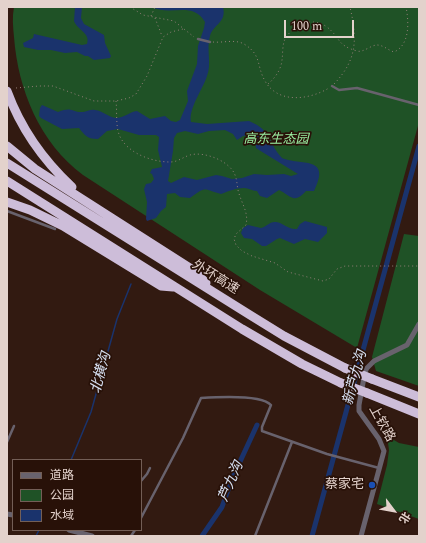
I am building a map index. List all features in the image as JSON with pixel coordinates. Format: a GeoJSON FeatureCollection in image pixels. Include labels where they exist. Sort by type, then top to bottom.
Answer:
{"type":"FeatureCollection","features":[{"type":"Feature","properties":{"kind":"highway"},"geometry":{"type":"LineString","coordinates":[[7,91],[25,130],[35,146],[74,189],[77,195]]}},
{"type":"Feature","properties":{"kind":"highway"},"geometry":{"type":"LineString","coordinates":[[7,146],[35,169],[193,270],[213,292]]}},
{"type":"Feature","properties":{"kind":"highway","name":"外环高速"},"geometry":{"type":"LineString","coordinates":[[7,163],[284,336],[345,368],[419,397]]}},
{"type":"Feature","properties":{"kind":"highway"},"geometry":{"type":"LineString","coordinates":[[7,181],[177,288],[302,364],[341,383],[419,414]]}},
{"type":"Feature","properties":{"kind":"highway"},"geometry":{"type":"LineString","coordinates":[[7,202],[30,210],[63,226],[161,286],[177,288]]}},
{"type":"Feature","properties":{"kind":"street","name":"上钦路"},"geometry":{"type":"LineString","coordinates":[[361,536],[384,451],[379,439],[359,411],[365,372],[374,361],[407,345],[419,324]]}},
{"type":"Feature","properties":{"kind":"street"},"geometry":{"type":"LineString","coordinates":[[73,531],[92,536]]}},
{"type":"Feature","properties":{"kind":"lane"},"geometry":{"type":"LineString","coordinates":[[198,39],[210,42]]}},
{"type":"Feature","properties":{"kind":"lane"},"geometry":{"type":"LineString","coordinates":[[332,86],[339,90],[357,88],[419,105]]}},
{"type":"Feature","properties":{"kind":"lane"},"geometry":{"type":"LineString","coordinates":[[7,211],[55,229]]}},
{"type":"Feature","properties":{"kind":"lane"},"geometry":{"type":"LineString","coordinates":[[142,516],[184,438],[202,398],[257,398],[268,402],[270,405],[262,426],[262,431],[327,454],[380,468]]}},
{"type":"Feature","properties":{"kind":"lane"},"geometry":{"type":"LineString","coordinates":[[7,442],[14,426]]}},
{"type":"Feature","properties":{"kind":"lane"},"geometry":{"type":"LineString","coordinates":[[255,536],[292,442]]}},
{"type":"Feature","properties":{"kind":"lane"},"geometry":{"type":"LineString","coordinates":[[142,480],[150,468]]}},
{"type":"Feature","properties":{"kind":"path"},"geometry":{"type":"LineString","coordinates":[[130,7],[151,17],[174,21],[198,39]]}},
{"type":"Feature","properties":{"kind":"path"},"geometry":{"type":"LineString","coordinates":[[151,17],[155,7]]}},
{"type":"Feature","properties":{"kind":"path"},"geometry":{"type":"LineString","coordinates":[[210,42],[233,42],[245,45],[258,57],[262,75],[268,85],[280,94],[294,98],[306,98],[332,86],[346,69],[354,50],[355,36],[350,7]]}},
{"type":"Feature","properties":{"kind":"path"},"geometry":{"type":"LineString","coordinates":[[268,85],[281,66],[285,40],[295,28],[303,23],[313,22],[325,26],[341,45],[359,52],[376,45],[394,52],[399,49],[405,41],[406,7]]}},
{"type":"Feature","properties":{"kind":"path"},"geometry":{"type":"LineString","coordinates":[[155,18],[163,37]]}},
{"type":"Feature","properties":{"kind":"path"},"geometry":{"type":"LineString","coordinates":[[16,88],[53,86],[94,101],[129,98],[136,94],[152,67],[158,47],[163,37],[171,32],[183,29]]}},
{"type":"Feature","properties":{"kind":"path"},"geometry":{"type":"LineString","coordinates":[[116,100],[118,131],[120,136],[128,147],[140,155],[154,160],[171,162],[178,161],[190,155],[208,155],[219,160],[230,168],[235,174],[239,196],[247,214],[246,225],[236,234],[234,239],[236,245],[242,251],[252,256],[275,263],[288,272],[323,281],[329,279],[337,269],[345,266],[419,266]]}},
{"type":"Feature","properties":{"kind":"green space","name":"高东生态园"},"geometry":{"type":"Polygon","coordinates":[[[14,7],[419,7],[419,122],[357,348],[260,290],[83,175],[68,162],[43,131],[26,96],[16,57],[13,26],[14,7]]]}},
{"type":"Feature","properties":{"kind":"green space"},"geometry":{"type":"Polygon","coordinates":[[[404,234],[419,236],[419,386],[376,371],[372,357],[404,234]]]}},
{"type":"Feature","properties":{"kind":"green space"},"geometry":{"type":"Polygon","coordinates":[[[387,436],[399,443],[419,447],[419,519],[377,504],[387,465],[389,450],[387,436]]]}},
{"type":"Feature","properties":{"kind":"water"},"geometry":{"type":"Polygon","coordinates":[[[75,7],[82,7],[81,18],[84,24],[104,35],[105,43],[111,56],[110,58],[94,60],[77,52],[65,53],[24,47],[23,43],[33,38],[34,34],[82,45],[87,44],[87,37],[74,21],[75,7]]]}},
{"type":"Feature","properties":{"kind":"water"},"geometry":{"type":"Polygon","coordinates":[[[152,7],[223,7],[223,17],[210,36],[208,71],[192,111],[191,122],[207,124],[249,121],[257,125],[266,133],[282,158],[305,162],[317,167],[319,172],[319,180],[314,191],[306,191],[302,195],[295,198],[292,198],[279,190],[267,198],[260,196],[257,191],[247,188],[235,189],[221,194],[202,190],[190,198],[180,197],[175,193],[167,194],[166,207],[156,218],[147,221],[147,202],[144,189],[146,184],[151,183],[154,179],[150,173],[152,169],[162,167],[158,150],[159,137],[156,135],[139,135],[118,129],[107,131],[98,139],[89,138],[79,128],[62,129],[39,116],[42,105],[58,112],[63,110],[84,112],[93,110],[116,118],[137,111],[150,119],[165,116],[171,121],[176,122],[180,120],[188,101],[187,91],[197,64],[198,46],[205,22],[200,15],[188,10],[159,10],[152,7]],[[225,130],[209,131],[198,134],[185,131],[177,133],[174,138],[168,181],[171,183],[184,177],[197,180],[216,175],[232,179],[242,178],[254,174],[284,174],[291,176],[298,174],[256,148],[255,139],[251,135],[243,136],[237,140],[233,134],[225,130]]]}},
{"type":"Feature","properties":{"kind":"water"},"geometry":{"type":"Polygon","coordinates":[[[305,221],[327,227],[327,233],[318,242],[305,239],[294,244],[280,238],[266,246],[262,246],[252,239],[244,238],[241,233],[243,228],[248,225],[261,228],[272,222],[276,222],[297,229],[300,224],[305,221]]]}},
{"type":"Feature","properties":{"kind":"waterway","name":"新芦九沟"},"geometry":{"type":"LineString","coordinates":[[312,536],[419,146]]}},
{"type":"Feature","properties":{"kind":"waterway","name":"北横沟"},"geometry":{"type":"LineString","coordinates":[[71,459],[91,412],[117,319],[131,284]]}},
{"type":"Feature","properties":{"kind":"waterway","name":"芦九沟"},"geometry":{"type":"LineString","coordinates":[[202,536],[222,507],[232,479],[257,425]]}},
{"type":"Feature","properties":{"kind":"waterway","name":"北横沟"},"geometry":{"type":"LineString","coordinates":[[36,536],[38,531]]}},
{"type":"Feature","properties":{"kind":"place","name":"蔡家宅"},"geometry":{"type":"Point","coordinates":[372,485]}}]}
